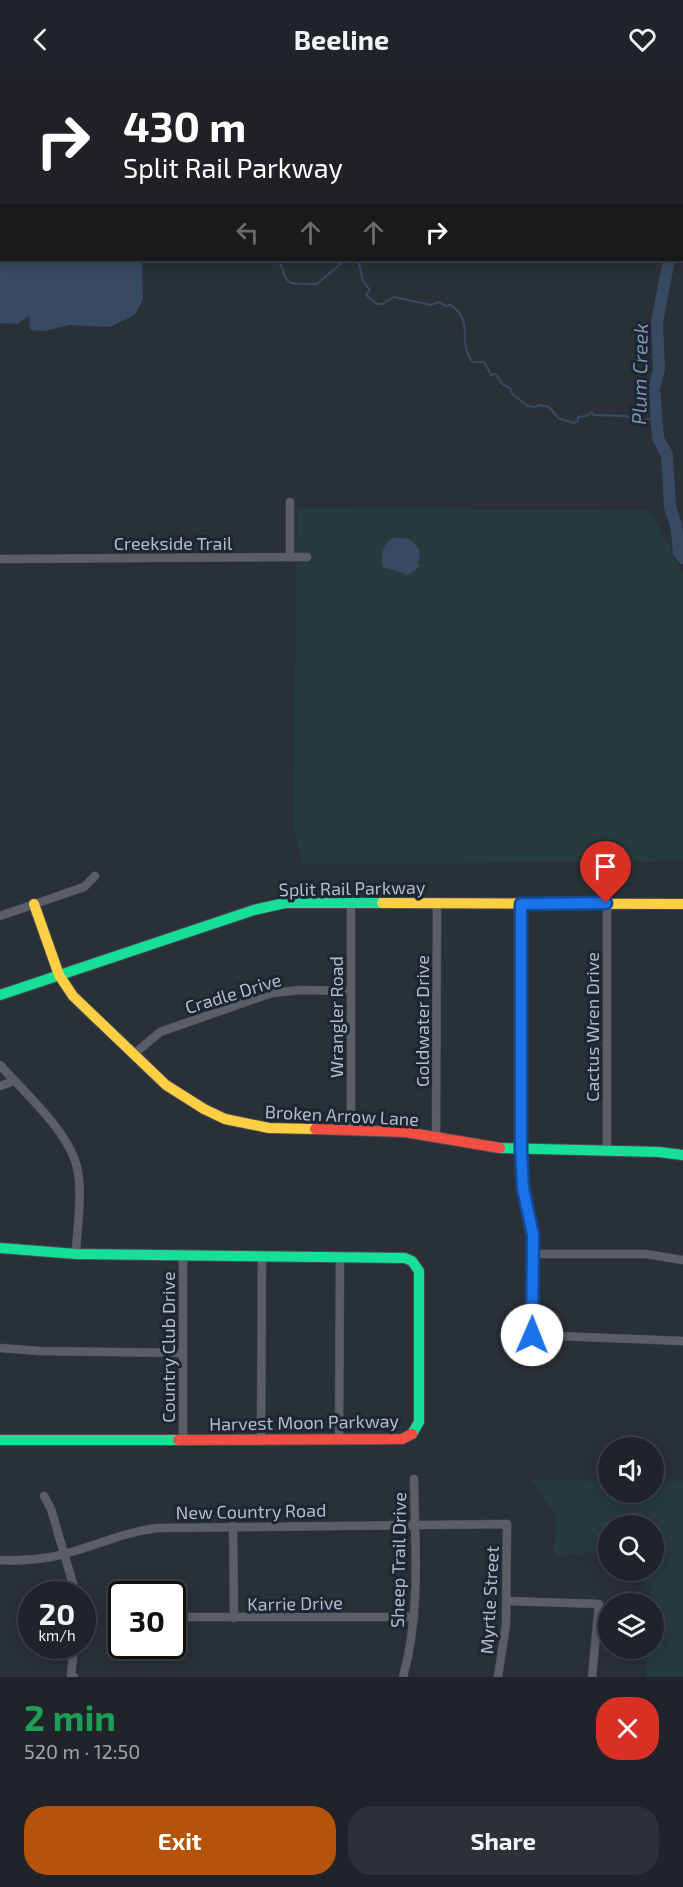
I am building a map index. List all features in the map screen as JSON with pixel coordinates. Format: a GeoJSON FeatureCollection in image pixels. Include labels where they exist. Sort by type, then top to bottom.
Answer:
{"type":"FeatureCollection","features":[{"type":"Feature","properties":{"kind":"street"},"geometry":{"type":"LineString","coordinates":[[290,502],[290,557]]}},
{"type":"Feature","properties":{"kind":"street","name":"Creekside Trail"},"geometry":{"type":"LineString","coordinates":[[0,559],[307,557]]}},
{"type":"Feature","properties":{"kind":"street"},"geometry":{"type":"LineString","coordinates":[[0,916],[84,887],[95,876]]}},
{"type":"Feature","properties":{"kind":"street","name":"Split Rail Parkway"},"geometry":{"type":"LineString","coordinates":[[0,995],[271,905],[302,902],[683,904]]}},
{"type":"Feature","properties":{"kind":"street","name":"Cactus Wren Drive"},"geometry":{"type":"LineString","coordinates":[[606,903],[607,1151]]}},
{"type":"Feature","properties":{"kind":"street","name":"Broken Arrow Lane"},"geometry":{"type":"LineString","coordinates":[[34,904],[64,985],[166,1085],[184,1098],[225,1119],[269,1128],[381,1130],[506,1149],[658,1152],[683,1155]]}},
{"type":"Feature","properties":{"kind":"street","name":"Wrangler Road"},"geometry":{"type":"LineString","coordinates":[[351,904],[351,1130]]}},
{"type":"Feature","properties":{"kind":"street","name":"Goldwater Drive"},"geometry":{"type":"LineString","coordinates":[[436,1138],[437,904]]}},
{"type":"Feature","properties":{"kind":"street"},"geometry":{"type":"LineString","coordinates":[[521,904],[521,1150],[523,1188],[532,1228],[532,1335],[683,1341]]}},
{"type":"Feature","properties":{"kind":"street","name":"Cradle Drive"},"geometry":{"type":"LineString","coordinates":[[134,1054],[160,1032],[272,993],[300,990],[350,991]]}},
{"type":"Feature","properties":{"kind":"street"},"geometry":{"type":"LineString","coordinates":[[0,1065],[63,1135],[72,1152],[79,1183],[76,1254]]}},
{"type":"Feature","properties":{"kind":"street"},"geometry":{"type":"LineString","coordinates":[[0,1086],[15,1081]]}},
{"type":"Feature","properties":{"kind":"street","name":"Harvest Moon Parkway"},"geometry":{"type":"LineString","coordinates":[[0,1248],[76,1254],[405,1258],[412,1261],[419,1271],[419,1422],[416,1432],[402,1439],[0,1440]]}},
{"type":"Feature","properties":{"kind":"street","name":"Country Club Drive"},"geometry":{"type":"LineString","coordinates":[[183,1254],[183,1439]]}},
{"type":"Feature","properties":{"kind":"street"},"geometry":{"type":"LineString","coordinates":[[533,1254],[646,1254],[683,1260]]}},
{"type":"Feature","properties":{"kind":"street"},"geometry":{"type":"LineString","coordinates":[[261,1439],[262,1255]]}},
{"type":"Feature","properties":{"kind":"street"},"geometry":{"type":"LineString","coordinates":[[339,1439],[340,1256]]}},
{"type":"Feature","properties":{"kind":"street"},"geometry":{"type":"LineString","coordinates":[[0,1348],[182,1353]]}},
{"type":"Feature","properties":{"kind":"street","name":"Sheep Trail Drive"},"geometry":{"type":"LineString","coordinates":[[403,1677],[414,1617],[414,1479]]}},
{"type":"Feature","properties":{"kind":"street"},"geometry":{"type":"LineString","coordinates":[[44,1496],[51,1509],[73,1581]]}},
{"type":"Feature","properties":{"kind":"street","name":"New Country Road"},"geometry":{"type":"LineString","coordinates":[[0,1560],[34,1559],[65,1553],[142,1530],[171,1527],[507,1524]]}},
{"type":"Feature","properties":{"kind":"street","name":"Myrtle Street"},"geometry":{"type":"LineString","coordinates":[[498,1677],[504,1645],[507,1601],[507,1524]]}},
{"type":"Feature","properties":{"kind":"street"},"geometry":{"type":"LineString","coordinates":[[233,1526],[234,1618]]}},
{"type":"Feature","properties":{"kind":"street"},"geometry":{"type":"LineString","coordinates":[[507,1601],[599,1604],[592,1677]]}},
{"type":"Feature","properties":{"kind":"street","name":"Karrie Drive"},"geometry":{"type":"LineString","coordinates":[[186,1617],[414,1617]]}},
{"type":"Feature","properties":{"kind":"street"},"geometry":{"type":"LineString","coordinates":[[73,1659],[71,1676],[74,1677]]}},
{"type":"Feature","properties":{"kind":"green space"},"geometry":{"type":"Polygon","coordinates":[[[297,508],[650,510],[683,574],[683,861],[303,865],[293,828],[297,508]]]}},
{"type":"Feature","properties":{"kind":"green space"},"geometry":{"type":"Polygon","coordinates":[[[532,1480],[598,1481],[598,1503],[664,1503],[664,1481],[683,1481],[683,1677],[646,1677],[647,1659],[664,1659],[664,1593],[650,1593],[644,1581],[664,1581],[664,1515],[598,1515],[598,1551],[554,1556],[556,1517],[532,1480]]]}},
{"type":"Feature","properties":{"kind":"water"},"geometry":{"type":"Polygon","coordinates":[[[0,261],[142,261],[143,299],[135,315],[110,327],[70,325],[44,331],[30,330],[29,316],[17,324],[0,323],[0,261]]]}},
{"type":"Feature","properties":{"kind":"water"},"geometry":{"type":"Polygon","coordinates":[[[395,537],[409,539],[420,553],[417,563],[420,566],[405,576],[404,573],[382,567],[383,550],[387,543],[395,537]]]}},
{"type":"Feature","properties":{"kind":"waterway"},"geometry":{"type":"LineString","coordinates":[[279,261],[286,279],[291,283],[303,284],[317,284],[344,261]]}},
{"type":"Feature","properties":{"kind":"waterway"},"geometry":{"type":"LineString","coordinates":[[358,261],[363,281],[370,290],[366,295],[377,304],[382,304],[394,297],[431,305],[439,302],[446,306],[451,305],[462,319],[466,347],[472,362],[484,362],[491,375],[496,374],[502,384],[510,388],[512,394],[528,406],[549,407],[558,418],[574,423],[578,421],[578,417],[592,412],[593,415],[625,416],[657,422]]}},
{"type":"Feature","properties":{"kind":"waterway","name":"Plum Creek"},"geometry":{"type":"LineString","coordinates":[[669,261],[657,322],[659,370],[654,388],[658,438],[667,455],[670,507],[676,525],[679,552],[683,558]]}},
{"type":"Feature","properties":{"kind":"traffic: fast"},"geometry":{"type":"LineString","coordinates":[[0,995],[254,910],[285,903],[382,903]]}},
{"type":"Feature","properties":{"kind":"traffic: fast"},"geometry":{"type":"LineString","coordinates":[[500,1148],[659,1152],[683,1155]]}},
{"type":"Feature","properties":{"kind":"traffic: fast"},"geometry":{"type":"LineString","coordinates":[[0,1248],[76,1254],[405,1258],[412,1261],[419,1271],[419,1422],[412,1434]]}},
{"type":"Feature","properties":{"kind":"traffic: fast"},"geometry":{"type":"LineString","coordinates":[[0,1440],[178,1440]]}},
{"type":"Feature","properties":{"kind":"traffic: slow"},"geometry":{"type":"LineString","coordinates":[[382,903],[683,904]]}},
{"type":"Feature","properties":{"kind":"traffic: slow"},"geometry":{"type":"LineString","coordinates":[[34,904],[59,975],[73,996],[166,1085],[204,1109],[225,1119],[269,1128],[315,1129]]}},
{"type":"Feature","properties":{"kind":"traffic: jam"},"geometry":{"type":"LineString","coordinates":[[315,1129],[405,1132],[500,1148]]}},
{"type":"Feature","properties":{"kind":"traffic: jam"},"geometry":{"type":"LineString","coordinates":[[178,1440],[402,1439],[412,1434]]}},
{"type":"Feature","properties":{"kind":"route"},"geometry":{"type":"LineString","coordinates":[[532,1335],[533,1235],[523,1188],[521,1150],[521,904],[606,903]]}}]}
